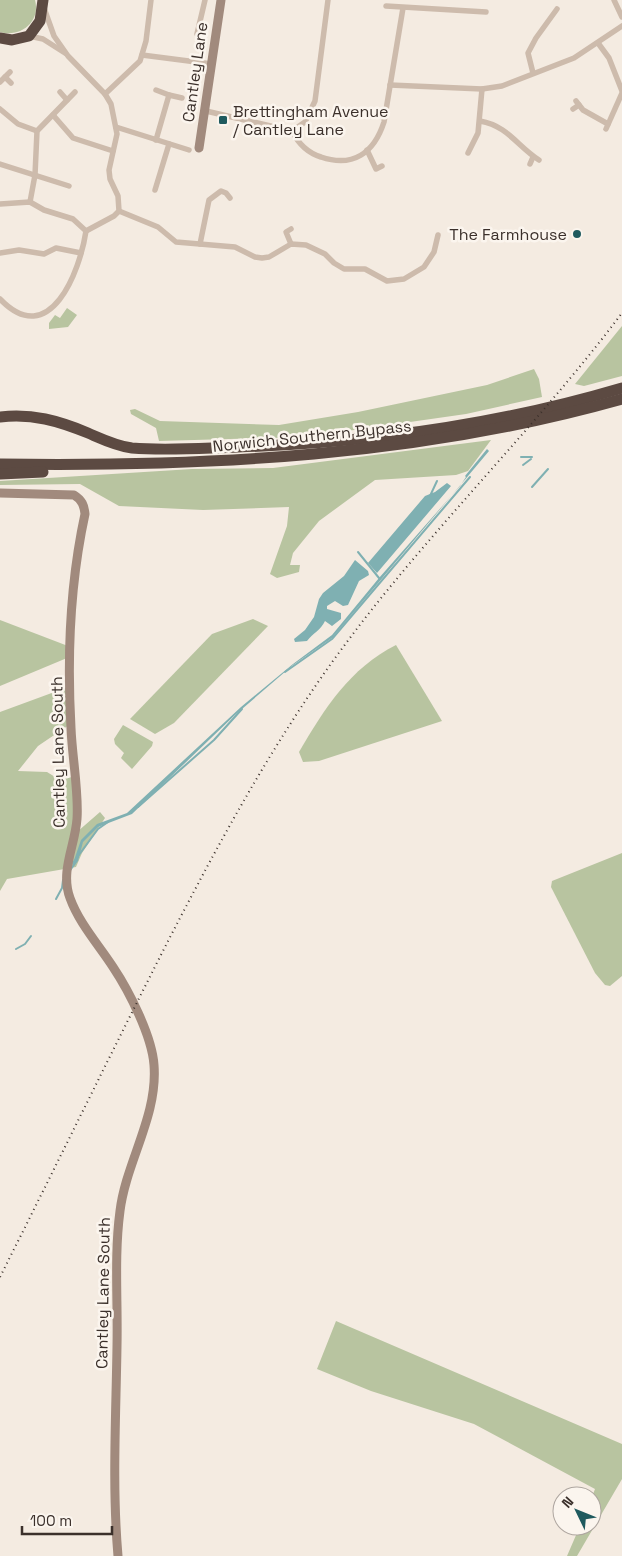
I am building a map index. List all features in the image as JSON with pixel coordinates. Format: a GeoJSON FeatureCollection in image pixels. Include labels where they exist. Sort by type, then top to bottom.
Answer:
{"type":"FeatureCollection","features":[{"type":"Feature","properties":{"kind":"highway"},"geometry":{"type":"LineString","coordinates":[[0,45],[6,39],[29,36],[40,21],[43,3]]}},
{"type":"Feature","properties":{"kind":"highway"},"geometry":{"type":"LineString","coordinates":[[0,417],[21,415],[45,418],[115,444],[140,449],[311,444],[389,435],[501,417],[622,388]]}},
{"type":"Feature","properties":{"kind":"highway","name":"Norwich Southern Bypass"},"geometry":{"type":"LineString","coordinates":[[0,464],[113,466],[313,455],[493,430],[592,408],[622,399]]}},
{"type":"Feature","properties":{"kind":"highway"},"geometry":{"type":"LineString","coordinates":[[0,474],[229,461]]}},
{"type":"Feature","properties":{"kind":"street"},"geometry":{"type":"LineString","coordinates":[[105,94],[137,65],[142,55],[151,11],[151,0]]}},
{"type":"Feature","properties":{"kind":"street"},"geometry":{"type":"LineString","coordinates":[[197,34],[205,0]]}},
{"type":"Feature","properties":{"kind":"street","name":"Cantley Lane"},"geometry":{"type":"LineString","coordinates":[[199,148],[221,0]]}},
{"type":"Feature","properties":{"kind":"street"},"geometry":{"type":"LineString","coordinates":[[292,131],[305,122],[315,101],[328,0]]}},
{"type":"Feature","properties":{"kind":"street"},"geometry":{"type":"LineString","coordinates":[[614,0],[622,17]]}},
{"type":"Feature","properties":{"kind":"street"},"geometry":{"type":"LineString","coordinates":[[0,299],[18,312],[33,316],[44,313],[66,292],[81,254],[86,231],[114,216],[118,211],[118,196],[108,170],[116,140],[116,127],[111,104],[105,94],[68,56],[54,36],[43,3]]}},
{"type":"Feature","properties":{"kind":"street"},"geometry":{"type":"LineString","coordinates":[[386,6],[486,12]]}},
{"type":"Feature","properties":{"kind":"street"},"geometry":{"type":"LineString","coordinates":[[206,111],[292,131],[296,138],[311,153],[328,159],[348,161],[367,150],[379,136],[403,8]]}},
{"type":"Feature","properties":{"kind":"street"},"geometry":{"type":"LineString","coordinates":[[469,17],[470,10]]}},
{"type":"Feature","properties":{"kind":"street"},"geometry":{"type":"LineString","coordinates":[[533,73],[528,53],[553,11]]}},
{"type":"Feature","properties":{"kind":"street"},"geometry":{"type":"LineString","coordinates":[[390,85],[482,89],[502,86],[574,58],[622,26]]}},
{"type":"Feature","properties":{"kind":"street"},"geometry":{"type":"LineString","coordinates":[[29,36],[42,39],[68,56]]}},
{"type":"Feature","properties":{"kind":"street"},"geometry":{"type":"LineString","coordinates":[[572,109],[578,103],[607,126],[622,92],[609,58],[598,43]]}},
{"type":"Feature","properties":{"kind":"street"},"geometry":{"type":"LineString","coordinates":[[142,55],[212,64]]}},
{"type":"Feature","properties":{"kind":"street"},"geometry":{"type":"LineString","coordinates":[[0,82],[10,72]]}},
{"type":"Feature","properties":{"kind":"street"},"geometry":{"type":"LineString","coordinates":[[5,77],[11,83]]}},
{"type":"Feature","properties":{"kind":"street"},"geometry":{"type":"LineString","coordinates":[[468,153],[478,134],[482,89]]}},
{"type":"Feature","properties":{"kind":"street"},"geometry":{"type":"LineString","coordinates":[[156,90],[182,98]]}},
{"type":"Feature","properties":{"kind":"street"},"geometry":{"type":"LineString","coordinates":[[60,92],[68,100]]}},
{"type":"Feature","properties":{"kind":"street"},"geometry":{"type":"LineString","coordinates":[[30,202],[35,175],[37,131],[75,92]]}},
{"type":"Feature","properties":{"kind":"street"},"geometry":{"type":"LineString","coordinates":[[156,140],[170,95]]}},
{"type":"Feature","properties":{"kind":"street"},"geometry":{"type":"LineString","coordinates":[[0,109],[18,124],[37,131]]}},
{"type":"Feature","properties":{"kind":"street"},"geometry":{"type":"LineString","coordinates":[[52,114],[73,138],[113,151]]}},
{"type":"Feature","properties":{"kind":"street"},"geometry":{"type":"LineString","coordinates":[[480,121],[503,129],[525,151],[539,160]]}},
{"type":"Feature","properties":{"kind":"street"},"geometry":{"type":"LineString","coordinates":[[116,127],[189,150]]}},
{"type":"Feature","properties":{"kind":"street"},"geometry":{"type":"LineString","coordinates":[[154,190],[170,144]]}},
{"type":"Feature","properties":{"kind":"street"},"geometry":{"type":"LineString","coordinates":[[465,144],[471,147]]}},
{"type":"Feature","properties":{"kind":"street"},"geometry":{"type":"LineString","coordinates":[[367,150],[373,171],[382,166]]}},
{"type":"Feature","properties":{"kind":"street"},"geometry":{"type":"LineString","coordinates":[[530,164],[534,157]]}},
{"type":"Feature","properties":{"kind":"street"},"geometry":{"type":"LineString","coordinates":[[0,164],[69,186]]}},
{"type":"Feature","properties":{"kind":"street"},"geometry":{"type":"LineString","coordinates":[[200,244],[209,200],[221,191],[230,198]]}},
{"type":"Feature","properties":{"kind":"street"},"geometry":{"type":"LineString","coordinates":[[0,204],[30,202],[44,210],[72,219],[86,231]]}},
{"type":"Feature","properties":{"kind":"street"},"geometry":{"type":"LineString","coordinates":[[118,211],[158,227],[176,242],[235,247],[255,257],[262,258],[269,257],[291,244],[306,245],[325,254],[344,269],[364,269],[378,278],[395,282],[415,274],[424,267],[434,252],[438,235]]}},
{"type":"Feature","properties":{"kind":"street"},"geometry":{"type":"LineString","coordinates":[[286,232],[291,244]]}},
{"type":"Feature","properties":{"kind":"street"},"geometry":{"type":"LineString","coordinates":[[0,253],[18,250],[44,254],[56,248],[81,254]]}},
{"type":"Feature","properties":{"kind":"street","name":"Cantley Lane South"},"geometry":{"type":"LineString","coordinates":[[0,493],[74,495],[80,498],[84,508],[85,514],[76,556],[71,644],[71,725],[77,818],[66,866],[67,888],[72,905],[114,968],[133,1005],[151,1048],[154,1062],[153,1094],[124,1191],[120,1211],[117,1257],[116,1391],[118,1556]]}},
{"type":"Feature","properties":{"kind":"green space"},"geometry":{"type":"Polygon","coordinates":[[[0,0],[35,0],[35,15],[32,21],[15,33],[0,32],[0,0]]]}},
{"type":"Feature","properties":{"kind":"green space"},"geometry":{"type":"Polygon","coordinates":[[[67,308],[77,315],[68,327],[49,329],[49,323],[55,315],[60,318],[67,308]]]}},
{"type":"Feature","properties":{"kind":"green space"},"geometry":{"type":"Polygon","coordinates":[[[622,326],[622,376],[584,386],[575,384],[622,326]]]}},
{"type":"Feature","properties":{"kind":"green space"},"geometry":{"type":"Polygon","coordinates":[[[534,369],[539,379],[542,397],[466,414],[305,437],[159,441],[156,428],[131,414],[130,410],[135,409],[160,421],[279,425],[358,412],[487,385],[534,369]]]}},
{"type":"Feature","properties":{"kind":"green space"},"geometry":{"type":"Polygon","coordinates":[[[491,440],[468,471],[456,475],[375,480],[319,521],[293,553],[290,565],[300,565],[299,572],[277,578],[270,574],[287,526],[289,507],[203,510],[119,506],[80,484],[0,485],[0,481],[192,469],[273,468],[491,440]]]}},
{"type":"Feature","properties":{"kind":"green space"},"geometry":{"type":"Polygon","coordinates":[[[253,619],[268,626],[174,723],[155,734],[130,719],[212,634],[253,619]]]}},
{"type":"Feature","properties":{"kind":"green space"},"geometry":{"type":"Polygon","coordinates":[[[0,620],[68,646],[67,658],[0,686],[0,620]]]}},
{"type":"Feature","properties":{"kind":"green space"},"geometry":{"type":"Polygon","coordinates":[[[396,645],[442,721],[319,761],[303,762],[299,752],[318,720],[340,691],[365,665],[396,645]]]}},
{"type":"Feature","properties":{"kind":"green space"},"geometry":{"type":"Polygon","coordinates":[[[68,687],[69,725],[38,746],[18,771],[47,772],[60,780],[72,777],[77,832],[100,812],[105,818],[82,853],[76,867],[7,879],[0,891],[0,712],[68,687]]]}},
{"type":"Feature","properties":{"kind":"green space"},"geometry":{"type":"Polygon","coordinates":[[[123,725],[153,742],[152,746],[132,769],[121,758],[124,753],[115,744],[114,739],[123,725]]]}},
{"type":"Feature","properties":{"kind":"green space"},"geometry":{"type":"Polygon","coordinates":[[[622,853],[622,976],[610,986],[605,985],[595,973],[551,887],[552,881],[622,853]]]}},
{"type":"Feature","properties":{"kind":"green space"},"geometry":{"type":"Polygon","coordinates":[[[336,1321],[622,1444],[622,1479],[602,1513],[602,1486],[589,1486],[474,1424],[371,1391],[317,1369],[336,1321]]]}},
{"type":"Feature","properties":{"kind":"green space"},"geometry":{"type":"Polygon","coordinates":[[[576,1536],[589,1536],[577,1556],[567,1556],[576,1536]]]}},
{"type":"Feature","properties":{"kind":"water"},"geometry":{"type":"Polygon","coordinates":[[[487,449],[489,451],[461,484],[465,476],[487,449]]]}},
{"type":"Feature","properties":{"kind":"water"},"geometry":{"type":"Polygon","coordinates":[[[447,483],[451,486],[377,573],[368,563],[425,496],[435,492],[447,483]]]}},
{"type":"Feature","properties":{"kind":"water"},"geometry":{"type":"Polygon","coordinates":[[[452,495],[332,638],[293,665],[235,715],[132,814],[98,827],[83,842],[78,861],[70,872],[81,840],[97,824],[127,813],[241,707],[293,664],[332,635],[452,495]]]}},
{"type":"Feature","properties":{"kind":"water"},"geometry":{"type":"Polygon","coordinates":[[[355,560],[368,571],[369,575],[359,581],[348,605],[343,606],[335,601],[327,606],[327,609],[341,613],[341,619],[332,626],[325,621],[307,641],[295,642],[294,639],[305,630],[314,617],[319,599],[323,593],[344,576],[355,560]]]}},
{"type":"Feature","properties":{"kind":"waterway"},"geometry":{"type":"LineString","coordinates":[[521,457],[532,457]]}},
{"type":"Feature","properties":{"kind":"waterway"},"geometry":{"type":"LineString","coordinates":[[523,465],[531,459]]}},
{"type":"Feature","properties":{"kind":"waterway"},"geometry":{"type":"LineString","coordinates":[[532,487],[548,469]]}},
{"type":"Feature","properties":{"kind":"waterway"},"geometry":{"type":"LineString","coordinates":[[285,672],[332,639],[470,477]]}},
{"type":"Feature","properties":{"kind":"waterway"},"geometry":{"type":"LineString","coordinates":[[430,496],[437,481]]}},
{"type":"Feature","properties":{"kind":"waterway"},"geometry":{"type":"LineString","coordinates":[[358,552],[379,578]]}},
{"type":"Feature","properties":{"kind":"waterway"},"geometry":{"type":"LineString","coordinates":[[138,807],[214,740],[242,709]]}},
{"type":"Feature","properties":{"kind":"waterway"},"geometry":{"type":"LineString","coordinates":[[73,863],[98,829],[108,822]]}},
{"type":"Feature","properties":{"kind":"waterway"},"geometry":{"type":"LineString","coordinates":[[56,899],[62,888],[63,880]]}},
{"type":"Feature","properties":{"kind":"waterway"},"geometry":{"type":"LineString","coordinates":[[16,949],[25,944],[31,936]]}},
{"type":"Feature","properties":{"kind":"railway"},"geometry":{"type":"LineString","coordinates":[[0,1277],[184,910],[240,807],[301,707],[394,582],[548,404],[622,313]]}},
{"type":"Feature","properties":{"kind":"place","name":"Brettingham Avenue / Cantley Lane"},"geometry":{"type":"Point","coordinates":[223,120]}},
{"type":"Feature","properties":{"kind":"place","name":"The Farmhouse"},"geometry":{"type":"Point","coordinates":[577,234]}}]}
